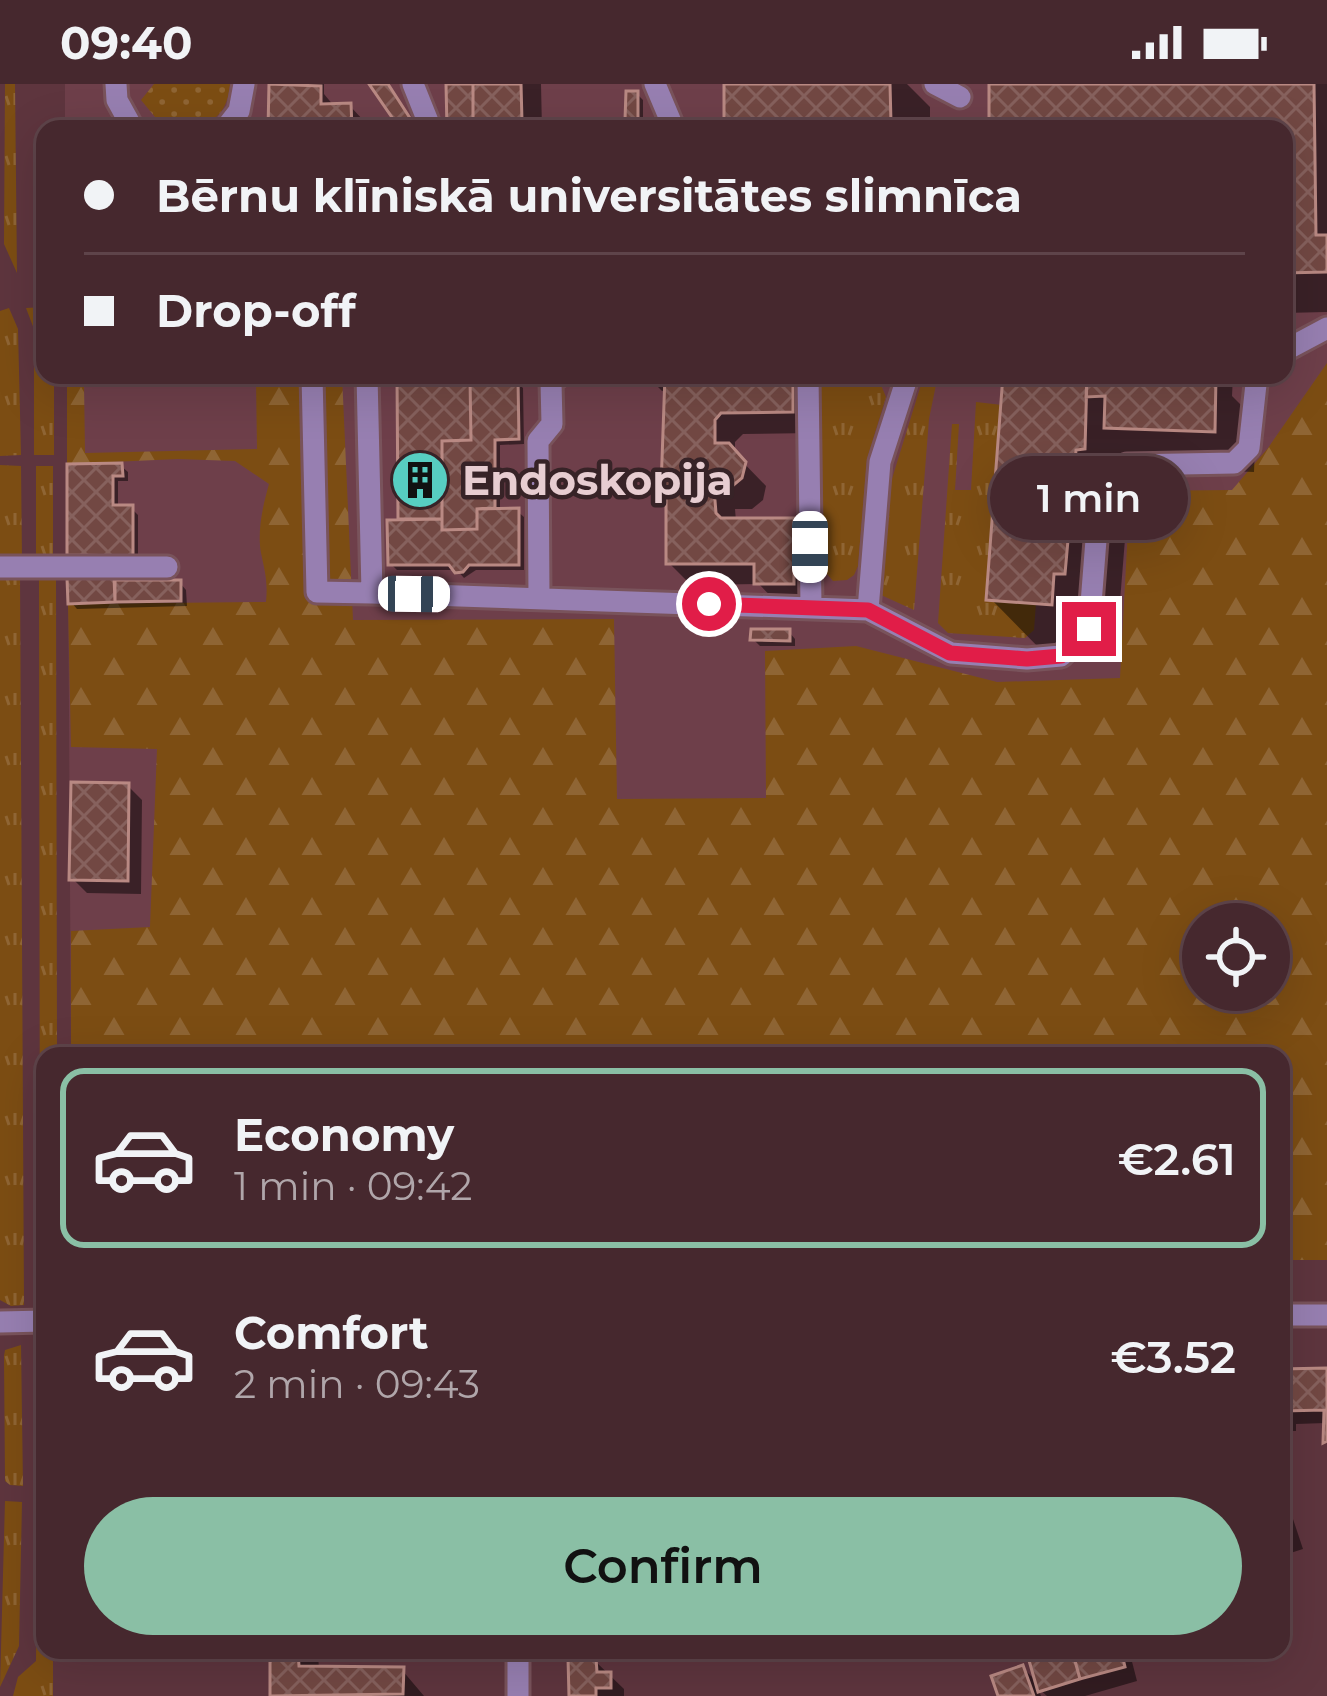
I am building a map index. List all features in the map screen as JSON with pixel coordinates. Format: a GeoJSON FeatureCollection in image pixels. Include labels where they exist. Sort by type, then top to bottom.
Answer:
{"type":"FeatureCollection","features":[{"type":"Feature","properties":{"kind":"street"},"geometry":{"type":"LineString","coordinates":[[116,84],[117,100],[128,120]]}},
{"type":"Feature","properties":{"kind":"street"},"geometry":{"type":"LineString","coordinates":[[232,120],[239,111],[244,84]]}},
{"type":"Feature","properties":{"kind":"street"},"geometry":{"type":"LineString","coordinates":[[413,84],[427,120]]}},
{"type":"Feature","properties":{"kind":"street"},"geometry":{"type":"LineString","coordinates":[[655,84],[670,120]]}},
{"type":"Feature","properties":{"kind":"street"},"geometry":{"type":"LineString","coordinates":[[935,84],[960,97]]}},
{"type":"Feature","properties":{"kind":"street"},"geometry":{"type":"LineString","coordinates":[[1293,346],[1327,328]]}},
{"type":"Feature","properties":{"kind":"street"},"geometry":{"type":"LineString","coordinates":[[312,384],[317,592],[538,597],[771,615],[811,606],[868,610],[950,653],[1027,659],[1061,656],[1089,629],[1100,502],[1110,472],[1126,465],[1234,463],[1249,448],[1256,384]]}},
{"type":"Feature","properties":{"kind":"street"},"geometry":{"type":"LineString","coordinates":[[367,384],[373,593]]}},
{"type":"Feature","properties":{"kind":"street"},"geometry":{"type":"LineString","coordinates":[[538,597],[538,441],[551,424],[551,384]]}},
{"type":"Feature","properties":{"kind":"street"},"geometry":{"type":"LineString","coordinates":[[808,384],[811,606]]}},
{"type":"Feature","properties":{"kind":"street"},"geometry":{"type":"LineString","coordinates":[[868,610],[880,462],[905,384]]}},
{"type":"Feature","properties":{"kind":"street"},"geometry":{"type":"LineString","coordinates":[[0,567],[166,567]]}},
{"type":"Feature","properties":{"kind":"street"},"geometry":{"type":"LineString","coordinates":[[1290,1315],[1327,1315]]}},
{"type":"Feature","properties":{"kind":"street"},"geometry":{"type":"LineString","coordinates":[[0,1322],[36,1321]]}},
{"type":"Feature","properties":{"kind":"street"},"geometry":{"type":"LineString","coordinates":[[518,1659],[518,1696]]}},
{"type":"Feature","properties":{"kind":"shaded area"},"geometry":{"type":"Polygon","coordinates":[[[65,84],[1327,84],[1327,1260],[1290,1260],[1290,1047],[71,1047],[67,384],[1293,384],[1293,120],[65,120],[65,84]]]}},
{"type":"Feature","properties":{"kind":"green space"},"geometry":{"type":"Polygon","coordinates":[[[5,84],[15,84],[17,273],[4,244],[5,84]]]}},
{"type":"Feature","properties":{"kind":"green space"},"geometry":{"type":"Polygon","coordinates":[[[154,84],[230,84],[224,108],[212,120],[158,120],[141,100],[154,84]]]}},
{"type":"Feature","properties":{"kind":"green space"},"geometry":{"type":"Polygon","coordinates":[[[36,307],[36,384],[54,384],[54,455],[34,455],[34,329],[26,308],[36,307]]]}},
{"type":"Feature","properties":{"kind":"green space"},"geometry":{"type":"Polygon","coordinates":[[[9,308],[18,329],[21,455],[0,456],[0,311],[9,308]]]}},
{"type":"Feature","properties":{"kind":"green space"},"geometry":{"type":"Polygon","coordinates":[[[1327,363],[1327,1260],[1290,1260],[1290,1047],[71,1047],[71,931],[150,927],[157,749],[71,747],[68,604],[266,602],[260,536],[269,484],[235,461],[67,464],[67,384],[84,384],[85,453],[257,449],[256,384],[342,384],[353,620],[614,619],[617,799],[766,798],[765,651],[856,646],[997,682],[1120,678],[1130,491],[1232,490],[1268,448],[1327,363]]]}},
{"type":"Feature","properties":{"kind":"green space"},"geometry":{"type":"Polygon","coordinates":[[[818,384],[879,384],[886,397],[867,459],[858,566],[847,580],[833,581],[821,567],[818,384]]]}},
{"type":"Feature","properties":{"kind":"green space"},"geometry":{"type":"Polygon","coordinates":[[[921,384],[936,384],[929,419],[914,610],[881,595],[887,495],[921,384]]]}},
{"type":"Feature","properties":{"kind":"green space"},"geometry":{"type":"Polygon","coordinates":[[[976,402],[1002,405],[1036,603],[1034,630],[1025,638],[948,633],[938,623],[952,424],[959,424],[955,490],[971,490],[976,402]]]}},
{"type":"Feature","properties":{"kind":"green space"},"geometry":{"type":"Polygon","coordinates":[[[0,465],[21,466],[22,560],[0,561],[0,465]]]}},
{"type":"Feature","properties":{"kind":"green space"},"geometry":{"type":"Polygon","coordinates":[[[36,466],[53,466],[53,561],[36,561],[36,466]]]}},
{"type":"Feature","properties":{"kind":"green space"},"geometry":{"type":"Polygon","coordinates":[[[0,575],[20,576],[24,1305],[11,1306],[0,1300],[0,575]]]}},
{"type":"Feature","properties":{"kind":"green space"},"geometry":{"type":"Polygon","coordinates":[[[39,579],[56,579],[57,1047],[40,1047],[39,579]]]}},
{"type":"Feature","properties":{"kind":"green space"},"geometry":{"type":"Polygon","coordinates":[[[21,1345],[23,1486],[5,1481],[4,1356],[5,1350],[21,1345]]]}},
{"type":"Feature","properties":{"kind":"green space"},"geometry":{"type":"Polygon","coordinates":[[[5,1501],[22,1502],[19,1646],[0,1687],[5,1501]]]}},
{"type":"Feature","properties":{"kind":"green space"},"geometry":{"type":"Polygon","coordinates":[[[53,1659],[53,1696],[13,1696],[18,1677],[36,1661],[53,1659]]]}},
{"type":"Feature","properties":{"kind":"building"},"geometry":{"type":"Polygon","coordinates":[[[269,84],[321,86],[321,104],[351,103],[352,120],[268,120],[269,84]]]}},
{"type":"Feature","properties":{"kind":"building"},"geometry":{"type":"Polygon","coordinates":[[[369,84],[388,84],[411,120],[394,120],[369,84]]]}},
{"type":"Feature","properties":{"kind":"building"},"geometry":{"type":"Polygon","coordinates":[[[446,84],[473,84],[473,120],[447,120],[446,84]]]}},
{"type":"Feature","properties":{"kind":"building"},"geometry":{"type":"Polygon","coordinates":[[[473,84],[521,84],[522,120],[473,120],[473,84]]]}},
{"type":"Feature","properties":{"kind":"building"},"geometry":{"type":"Polygon","coordinates":[[[724,84],[890,84],[891,120],[724,120],[724,84]]]}},
{"type":"Feature","properties":{"kind":"building"},"geometry":{"type":"Polygon","coordinates":[[[989,84],[1314,84],[1316,235],[1327,235],[1327,272],[1293,273],[1293,120],[989,120],[989,84]]]}},
{"type":"Feature","properties":{"kind":"building"},"geometry":{"type":"Polygon","coordinates":[[[626,91],[638,91],[638,120],[625,120],[626,91]]]}},
{"type":"Feature","properties":{"kind":"building","name":"Endoskopija"},"geometry":{"type":"Polygon","coordinates":[[[397,384],[470,384],[471,440],[442,441],[442,519],[398,519],[397,384]]]}},
{"type":"Feature","properties":{"kind":"building"},"geometry":{"type":"Polygon","coordinates":[[[470,384],[518,384],[519,439],[495,440],[495,508],[477,509],[477,529],[442,530],[442,441],[471,440],[470,384]]]}},
{"type":"Feature","properties":{"kind":"building"},"geometry":{"type":"Polygon","coordinates":[[[665,384],[793,384],[793,412],[721,413],[715,420],[715,443],[729,443],[746,462],[742,478],[730,488],[714,488],[716,513],[721,518],[794,518],[794,584],[754,584],[754,564],[666,564],[666,488],[661,488],[665,384]]]}},
{"type":"Feature","properties":{"kind":"building"},"geometry":{"type":"Polygon","coordinates":[[[1002,384],[1087,384],[1085,449],[1076,450],[1065,574],[1054,574],[1052,605],[986,600],[1002,384]]]}},
{"type":"Feature","properties":{"kind":"building"},"geometry":{"type":"Polygon","coordinates":[[[1087,384],[1216,384],[1215,432],[1104,428],[1105,396],[1086,397],[1087,384]]]}},
{"type":"Feature","properties":{"kind":"building"},"geometry":{"type":"Polygon","coordinates":[[[122,463],[123,476],[113,476],[113,505],[133,505],[133,556],[67,555],[67,464],[122,463]]]}},
{"type":"Feature","properties":{"kind":"building"},"geometry":{"type":"Polygon","coordinates":[[[519,508],[519,565],[469,565],[455,573],[449,565],[388,565],[387,520],[442,519],[442,530],[477,529],[477,509],[519,508]]]}},
{"type":"Feature","properties":{"kind":"building"},"geometry":{"type":"Polygon","coordinates":[[[114,577],[115,602],[68,604],[67,578],[114,577]]]}},
{"type":"Feature","properties":{"kind":"building"},"geometry":{"type":"Polygon","coordinates":[[[115,580],[181,580],[181,601],[115,602],[115,580]]]}},
{"type":"Feature","properties":{"kind":"building"},"geometry":{"type":"Polygon","coordinates":[[[751,629],[790,629],[790,641],[750,640],[751,629]]]}},
{"type":"Feature","properties":{"kind":"building"},"geometry":{"type":"Polygon","coordinates":[[[71,782],[129,783],[128,881],[69,880],[71,782]]]}},
{"type":"Feature","properties":{"kind":"building"},"geometry":{"type":"Polygon","coordinates":[[[1327,1368],[1327,1441],[1323,1443],[1324,1410],[1290,1411],[1290,1369],[1327,1368]]]}},
{"type":"Feature","properties":{"kind":"building"},"geometry":{"type":"Polygon","coordinates":[[[270,1659],[299,1659],[299,1666],[404,1667],[403,1694],[270,1696],[270,1659]]]}},
{"type":"Feature","properties":{"kind":"building"},"geometry":{"type":"Polygon","coordinates":[[[568,1659],[596,1659],[597,1672],[611,1672],[611,1688],[596,1688],[596,1696],[569,1696],[568,1659]]]}},
{"type":"Feature","properties":{"kind":"building"},"geometry":{"type":"Polygon","coordinates":[[[1029,1659],[1074,1659],[1080,1679],[1038,1692],[1029,1659]]]}},
{"type":"Feature","properties":{"kind":"building"},"geometry":{"type":"Polygon","coordinates":[[[1074,1659],[1123,1659],[1125,1667],[1080,1679],[1074,1659]]]}},
{"type":"Feature","properties":{"kind":"building"},"geometry":{"type":"Polygon","coordinates":[[[1023,1665],[1034,1696],[998,1696],[991,1676],[1023,1665]]]}},
{"type":"Feature","properties":{"kind":"place","name":"Endoskopija"},"geometry":{"type":"Point","coordinates":[420,480]}},
{"type":"Feature","properties":{"kind":"route"},"geometry":{"type":"LineString","coordinates":[[709,604],[868,610],[950,653],[1027,659],[1061,656],[1089,629]]}}]}
